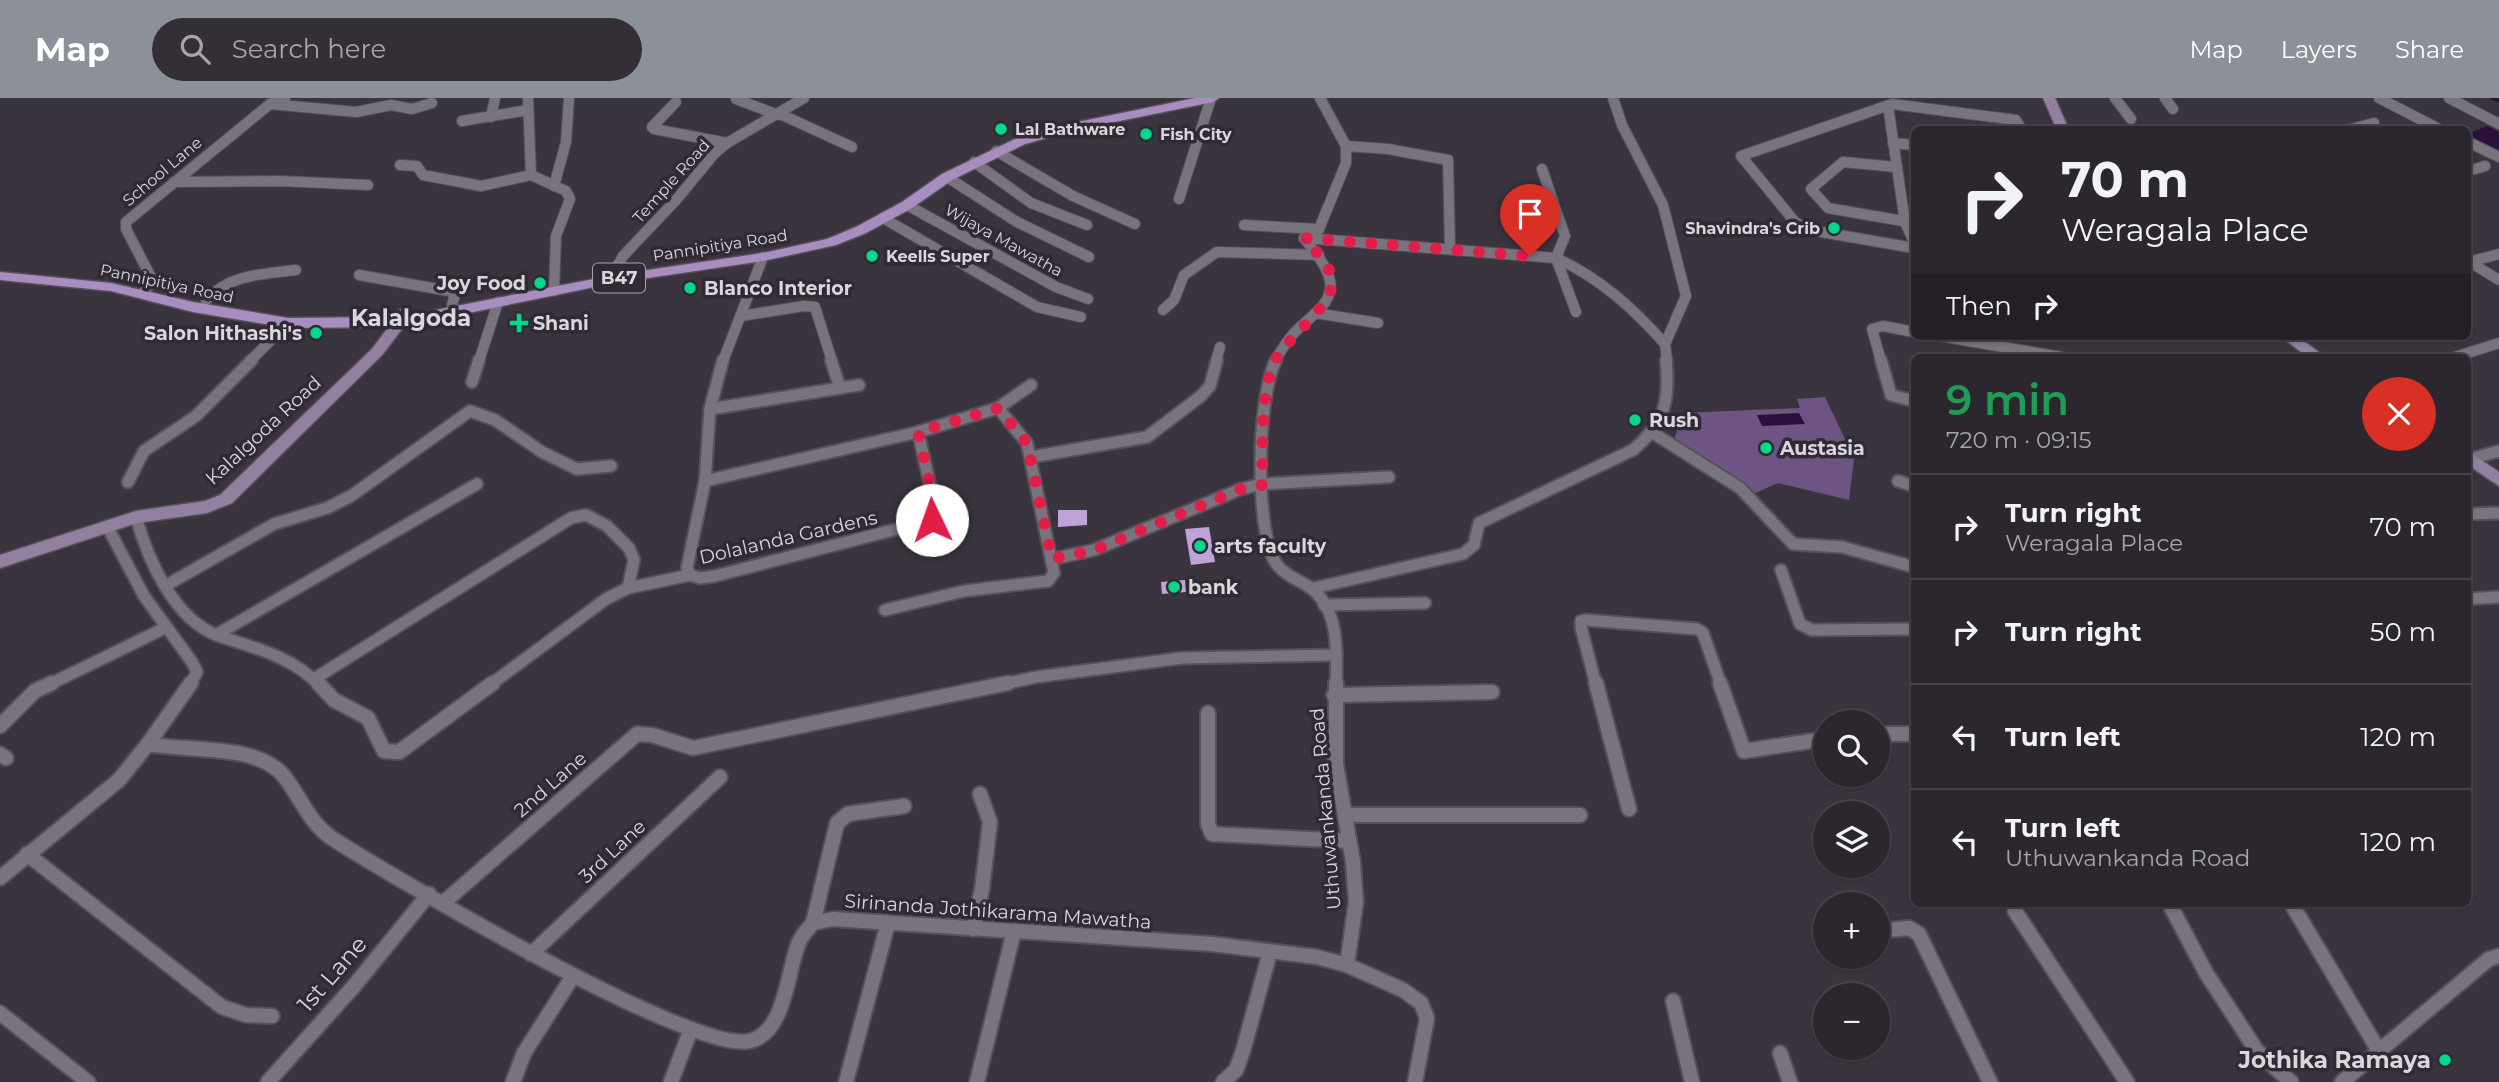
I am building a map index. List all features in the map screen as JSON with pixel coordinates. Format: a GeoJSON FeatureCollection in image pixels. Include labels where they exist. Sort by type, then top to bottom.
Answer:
{"type":"FeatureCollection","features":[{"type":"Feature","properties":{"kind":"main road","name":"Pannipitiya Road"},"geometry":{"type":"LineString","coordinates":[[0,267],[112,277],[193,307],[288,323],[401,318],[498,302],[614,275],[827,235],[875,213],[940,173],[998,143],[1069,122],[1189,98]]}},
{"type":"Feature","properties":{"kind":"main road","name":"Pannipitiya Road"},"geometry":{"type":"LineString","coordinates":[[614,275],[763,257],[831,242],[907,205],[974,162],[1021,141],[1073,127],[1212,98]]}},
{"type":"Feature","properties":{"kind":"main road","name":"Pannipitiya Road"},"geometry":{"type":"LineString","coordinates":[[0,276],[147,290],[295,316],[401,318],[452,305],[554,288]]}},
{"type":"Feature","properties":{"kind":"street","name":"School Lane"},"geometry":{"type":"LineString","coordinates":[[147,290],[153,281],[126,229],[127,222],[270,104],[285,98]]}},
{"type":"Feature","properties":{"kind":"street"},"geometry":{"type":"LineString","coordinates":[[491,117],[495,98]]}},
{"type":"Feature","properties":{"kind":"street"},"geometry":{"type":"LineString","coordinates":[[528,98],[531,175]]}},
{"type":"Feature","properties":{"kind":"street"},"geometry":{"type":"LineString","coordinates":[[554,186],[566,142],[569,98]]}},
{"type":"Feature","properties":{"kind":"street","name":"Temple Road"},"geometry":{"type":"LineString","coordinates":[[614,275],[623,256],[677,199],[714,154],[727,143],[779,115],[801,98]]}},
{"type":"Feature","properties":{"kind":"street"},"geometry":{"type":"LineString","coordinates":[[1179,199],[1212,98]]}},
{"type":"Feature","properties":{"kind":"street"},"geometry":{"type":"LineString","coordinates":[[1304,238],[1318,229],[1346,163],[1346,146],[1320,98]]}},
{"type":"Feature","properties":{"kind":"street"},"geometry":{"type":"LineString","coordinates":[[1314,588],[1463,554],[1474,545],[1479,523],[1633,450],[1653,433],[1665,406],[1668,378],[1665,344],[1686,296],[1663,205],[1622,125],[1613,98]]}},
{"type":"Feature","properties":{"kind":"street"},"geometry":{"type":"LineString","coordinates":[[2049,98],[2061,126]]}},
{"type":"Feature","properties":{"kind":"street"},"geometry":{"type":"LineString","coordinates":[[2115,98],[2131,120]]}},
{"type":"Feature","properties":{"kind":"street"},"geometry":{"type":"LineString","coordinates":[[2165,98],[2173,109]]}},
{"type":"Feature","properties":{"kind":"street"},"geometry":{"type":"LineString","coordinates":[[2379,98],[2433,126]]}},
{"type":"Feature","properties":{"kind":"street"},"geometry":{"type":"LineString","coordinates":[[2449,98],[2499,124]]}},
{"type":"Feature","properties":{"kind":"street"},"geometry":{"type":"LineString","coordinates":[[736,99],[852,147]]}},
{"type":"Feature","properties":{"kind":"street"},"geometry":{"type":"LineString","coordinates":[[676,102],[652,127],[654,129],[727,143]]}},
{"type":"Feature","properties":{"kind":"street"},"geometry":{"type":"LineString","coordinates":[[270,104],[356,112],[391,105],[412,109],[432,103]]}},
{"type":"Feature","properties":{"kind":"street"},"geometry":{"type":"LineString","coordinates":[[1911,247],[1810,230],[1795,222],[1741,156],[1888,106],[2016,120],[2020,126]]}},
{"type":"Feature","properties":{"kind":"street"},"geometry":{"type":"LineString","coordinates":[[1888,106],[1896,167],[1910,222],[1828,208],[1811,189],[1843,162],[1896,167]]}},
{"type":"Feature","properties":{"kind":"street"},"geometry":{"type":"LineString","coordinates":[[462,121],[528,110]]}},
{"type":"Feature","properties":{"kind":"street"},"geometry":{"type":"LineString","coordinates":[[2361,126],[2374,122]]}},
{"type":"Feature","properties":{"kind":"street"},"geometry":{"type":"LineString","coordinates":[[1893,143],[1911,145]]}},
{"type":"Feature","properties":{"kind":"street"},"geometry":{"type":"LineString","coordinates":[[2471,143],[2499,157]]}},
{"type":"Feature","properties":{"kind":"street"},"geometry":{"type":"LineString","coordinates":[[1346,146],[1388,149],[1448,160],[1451,248]]}},
{"type":"Feature","properties":{"kind":"street"},"geometry":{"type":"LineString","coordinates":[[996,151],[1073,196],[1135,223]]}},
{"type":"Feature","properties":{"kind":"street"},"geometry":{"type":"LineString","coordinates":[[974,162],[1031,203],[1087,225]]}},
{"type":"Feature","properties":{"kind":"street"},"geometry":{"type":"LineString","coordinates":[[400,165],[417,166],[423,175],[481,187],[531,175],[566,191],[570,199],[556,236],[554,288]]}},
{"type":"Feature","properties":{"kind":"street"},"geometry":{"type":"LineString","coordinates":[[2471,170],[2485,166]]}},
{"type":"Feature","properties":{"kind":"street"},"geometry":{"type":"LineString","coordinates":[[1542,169],[1565,236],[1556,258],[1576,312]]}},
{"type":"Feature","properties":{"kind":"street"},"geometry":{"type":"LineString","coordinates":[[947,177],[1017,222],[1089,257]]}},
{"type":"Feature","properties":{"kind":"street"},"geometry":{"type":"LineString","coordinates":[[174,182],[281,181],[368,185]]}},
{"type":"Feature","properties":{"kind":"street","name":"Wijaya Mawatha"},"geometry":{"type":"LineString","coordinates":[[907,205],[1056,287],[1088,299]]}},
{"type":"Feature","properties":{"kind":"street"},"geometry":{"type":"LineString","coordinates":[[883,218],[1037,307],[1081,317]]}},
{"type":"Feature","properties":{"kind":"street"},"geometry":{"type":"LineString","coordinates":[[1244,225],[1318,229]]}},
{"type":"Feature","properties":{"kind":"street"},"geometry":{"type":"LineString","coordinates":[[1304,238],[1556,258],[1585,269],[1625,300],[1665,344]]}},
{"type":"Feature","properties":{"kind":"street","name":"Uthuwankanda Road"},"geometry":{"type":"LineString","coordinates":[[1304,238],[1319,255],[1332,279],[1329,297],[1292,337],[1274,362],[1265,405],[1262,485],[1271,554],[1279,567],[1314,588],[1332,618],[1336,655],[1335,747],[1357,903],[1347,965]]}},
{"type":"Feature","properties":{"kind":"street"},"geometry":{"type":"LineString","coordinates":[[1163,310],[1174,300],[1184,275],[1217,252],[1319,255]]}},
{"type":"Feature","properties":{"kind":"street"},"geometry":{"type":"LineString","coordinates":[[2471,260],[2499,254]]}},
{"type":"Feature","properties":{"kind":"street","name":"Dolalanda Gardens"},"geometry":{"type":"LineString","coordinates":[[763,257],[724,356],[710,409],[705,481],[687,568],[691,575],[700,578],[715,576],[932,520],[936,511],[918,432]]}},
{"type":"Feature","properties":{"kind":"street"},"geometry":{"type":"LineString","coordinates":[[2471,263],[2499,280]]}},
{"type":"Feature","properties":{"kind":"street"},"geometry":{"type":"LineString","coordinates":[[206,300],[225,283],[236,278],[296,270]]}},
{"type":"Feature","properties":{"kind":"street"},"geometry":{"type":"LineString","coordinates":[[359,275],[449,291],[454,295],[452,305]]}},
{"type":"Feature","properties":{"kind":"street"},"geometry":{"type":"LineString","coordinates":[[472,382],[498,302]]}},
{"type":"Feature","properties":{"kind":"street"},"geometry":{"type":"LineString","coordinates":[[741,316],[804,306],[815,307],[840,388]]}},
{"type":"Feature","properties":{"kind":"street"},"geometry":{"type":"LineString","coordinates":[[1315,313],[1378,323]]}},
{"type":"Feature","properties":{"kind":"street","name":"Kalalgoda Road"},"geometry":{"type":"LineString","coordinates":[[0,562],[136,517],[207,507],[226,499],[377,352],[401,318]]}},
{"type":"Feature","properties":{"kind":"street"},"geometry":{"type":"LineString","coordinates":[[128,482],[151,443],[196,416],[288,323]]}},
{"type":"Feature","properties":{"kind":"street"},"geometry":{"type":"LineString","coordinates":[[1911,331],[1883,326],[1872,329],[1891,395],[1911,400]]}},
{"type":"Feature","properties":{"kind":"street"},"geometry":{"type":"LineString","coordinates":[[1963,340],[2044,354]]}},
{"type":"Feature","properties":{"kind":"street"},"geometry":{"type":"LineString","coordinates":[[2293,340],[2314,354]]}},
{"type":"Feature","properties":{"kind":"street"},"geometry":{"type":"LineString","coordinates":[[2465,354],[2499,344]]}},
{"type":"Feature","properties":{"kind":"street"},"geometry":{"type":"LineString","coordinates":[[1031,457],[1147,437],[1201,396],[1210,386],[1220,347]]}},
{"type":"Feature","properties":{"kind":"street"},"geometry":{"type":"LineString","coordinates":[[710,409],[859,385]]}},
{"type":"Feature","properties":{"kind":"street"},"geometry":{"type":"LineString","coordinates":[[705,481],[918,432],[998,408],[1031,385]]}},
{"type":"Feature","properties":{"kind":"street"},"geometry":{"type":"LineString","coordinates":[[885,610],[964,591],[1048,581],[1054,573],[1027,443],[998,408]]}},
{"type":"Feature","properties":{"kind":"street"},"geometry":{"type":"LineString","coordinates":[[165,586],[274,524],[327,508],[351,496],[470,411],[495,420],[542,452],[577,469],[611,466]]}},
{"type":"Feature","properties":{"kind":"street"},"geometry":{"type":"LineString","coordinates":[[1653,433],[1740,488],[1793,544],[1842,547],[1911,566]]}},
{"type":"Feature","properties":{"kind":"street"},"geometry":{"type":"LineString","coordinates":[[2471,457],[2499,450]]}},
{"type":"Feature","properties":{"kind":"street"},"geometry":{"type":"LineString","coordinates":[[2471,459],[2499,480]]}},
{"type":"Feature","properties":{"kind":"street"},"geometry":{"type":"LineString","coordinates":[[1052,559],[1094,550],[1241,489],[1262,485],[1389,477]]}},
{"type":"Feature","properties":{"kind":"street"},"geometry":{"type":"LineString","coordinates":[[1898,481],[1911,485]]}},
{"type":"Feature","properties":{"kind":"street"},"geometry":{"type":"LineString","coordinates":[[216,635],[477,484]]}},
{"type":"Feature","properties":{"kind":"street"},"geometry":{"type":"LineString","coordinates":[[2471,514],[2499,513]]}},
{"type":"Feature","properties":{"kind":"street"},"geometry":{"type":"LineString","coordinates":[[314,678],[571,518],[586,515],[607,526],[629,548],[634,560],[628,588]]}},
{"type":"Feature","properties":{"kind":"street"},"geometry":{"type":"LineString","coordinates":[[136,517],[142,539],[165,586],[191,620],[216,635],[269,651],[314,678],[334,700],[368,718],[384,751],[400,752],[606,599],[628,588],[691,575]]}},
{"type":"Feature","properties":{"kind":"street"},"geometry":{"type":"LineString","coordinates":[[0,878],[118,780],[148,744],[156,727],[188,692],[197,672],[192,659],[165,628],[136,586],[107,526]]}},
{"type":"Feature","properties":{"kind":"street"},"geometry":{"type":"LineString","coordinates":[[1781,570],[1800,624],[1812,630],[1911,629]]}},
{"type":"Feature","properties":{"kind":"street"},"geometry":{"type":"LineString","coordinates":[[2471,599],[2499,597]]}},
{"type":"Feature","properties":{"kind":"street"},"geometry":{"type":"LineString","coordinates":[[1324,605],[1425,603]]}},
{"type":"Feature","properties":{"kind":"street"},"geometry":{"type":"LineString","coordinates":[[1629,809],[1581,621],[1697,629],[1703,632],[1744,751],[1813,741]]}},
{"type":"Feature","properties":{"kind":"street"},"geometry":{"type":"LineString","coordinates":[[0,726],[35,691],[165,628]]}},
{"type":"Feature","properties":{"kind":"street","name":"2nd Lane"},"geometry":{"type":"LineString","coordinates":[[436,899],[637,734],[652,733],[682,748],[693,748],[1036,677],[1182,658],[1336,655]]}},
{"type":"Feature","properties":{"kind":"street"},"geometry":{"type":"LineString","coordinates":[[1334,695],[1492,692]]}},
{"type":"Feature","properties":{"kind":"street"},"geometry":{"type":"LineString","coordinates":[[1208,713],[1208,824],[1212,834],[1348,841]]}},
{"type":"Feature","properties":{"kind":"street"},"geometry":{"type":"LineString","coordinates":[[1890,734],[1911,734]]}},
{"type":"Feature","properties":{"kind":"street"},"geometry":{"type":"LineString","coordinates":[[148,744],[172,750],[215,749],[264,761],[285,777],[320,831],[573,976],[691,1029],[735,1044],[748,1042],[768,1031],[779,1013],[801,940],[813,923],[836,823],[848,814],[904,806]]}},
{"type":"Feature","properties":{"kind":"street","name":"3rd Lane"},"geometry":{"type":"LineString","coordinates":[[531,954],[720,777]]}},
{"type":"Feature","properties":{"kind":"street"},"geometry":{"type":"LineString","coordinates":[[974,929],[990,821],[981,794]]}},
{"type":"Feature","properties":{"kind":"street"},"geometry":{"type":"LineString","coordinates":[[1345,815],[1580,815]]}},
{"type":"Feature","properties":{"kind":"street"},"geometry":{"type":"LineString","coordinates":[[27,855],[222,1007],[246,1015],[272,1016]]}},
{"type":"Feature","properties":{"kind":"street","name":"1st Lane"},"geometry":{"type":"LineString","coordinates":[[268,1082],[436,899]]}},
{"type":"Feature","properties":{"kind":"street"},"geometry":{"type":"LineString","coordinates":[[2171,907],[2206,973],[2257,1051],[2291,1082]]}},
{"type":"Feature","properties":{"kind":"street"},"geometry":{"type":"LineString","coordinates":[[2293,907],[2379,1051]]}},
{"type":"Feature","properties":{"kind":"street"},"geometry":{"type":"LineString","coordinates":[[2015,911],[2127,1082]]}},
{"type":"Feature","properties":{"kind":"street","name":"Sirinanda Jothikarama Mawatha"},"geometry":{"type":"LineString","coordinates":[[813,923],[833,919],[1212,944],[1317,957],[1347,965]]}},
{"type":"Feature","properties":{"kind":"street"},"geometry":{"type":"LineString","coordinates":[[846,1082],[888,923]]}},
{"type":"Feature","properties":{"kind":"street"},"geometry":{"type":"LineString","coordinates":[[1890,930],[1909,928],[1919,934],[1990,1082]]}},
{"type":"Feature","properties":{"kind":"street"},"geometry":{"type":"LineString","coordinates":[[977,1082],[1014,931]]}},
{"type":"Feature","properties":{"kind":"street"},"geometry":{"type":"LineString","coordinates":[[1223,1082],[1236,1070],[1243,1051],[1270,952]]}},
{"type":"Feature","properties":{"kind":"street"},"geometry":{"type":"LineString","coordinates":[[2342,1082],[2489,959],[2499,956]]}},
{"type":"Feature","properties":{"kind":"street"},"geometry":{"type":"LineString","coordinates":[[1347,965],[1403,990],[1416,998],[1425,1010],[1427,1018],[1415,1082]]}},
{"type":"Feature","properties":{"kind":"street"},"geometry":{"type":"LineString","coordinates":[[513,1082],[524,1053],[573,976]]}},
{"type":"Feature","properties":{"kind":"street"},"geometry":{"type":"LineString","coordinates":[[1673,1001],[1692,1082]]}},
{"type":"Feature","properties":{"kind":"street"},"geometry":{"type":"LineString","coordinates":[[0,1013],[88,1082]]}},
{"type":"Feature","properties":{"kind":"street"},"geometry":{"type":"LineString","coordinates":[[671,1082],[691,1029]]}},
{"type":"Feature","properties":{"kind":"street"},"geometry":{"type":"LineString","coordinates":[[1780,1053],[1790,1082]]}},
{"type":"Feature","properties":{"kind":"shaded area"},"geometry":{"type":"Polygon","coordinates":[[[2487,126],[2499,132],[2499,155],[2471,141],[2471,133],[2487,126]]]}},
{"type":"Feature","properties":{"kind":"shaded area","name":"Austasia"},"geometry":{"type":"Polygon","coordinates":[[[1825,397],[1854,458],[1849,500],[1778,483],[1753,494],[1745,485],[1673,443],[1683,413],[1800,408],[1797,399],[1825,397]]]}},
{"type":"Feature","properties":{"kind":"shaded area"},"geometry":{"type":"Polygon","coordinates":[[[1799,413],[1805,424],[1762,426],[1757,415],[1799,413]]]}},
{"type":"Feature","properties":{"kind":"building"},"geometry":{"type":"Polygon","coordinates":[[[1058,510],[1087,510],[1087,525],[1058,527],[1058,510]]]}},
{"type":"Feature","properties":{"kind":"building","name":"arts faculty"},"geometry":{"type":"Polygon","coordinates":[[[1209,527],[1215,562],[1191,565],[1185,529],[1209,527]]]}},
{"type":"Feature","properties":{"kind":"building","name":"bank"},"geometry":{"type":"Polygon","coordinates":[[[1185,580],[1186,592],[1162,594],[1161,582],[1185,580]]]}},
{"type":"Feature","properties":{"kind":"waterway"},"geometry":{"type":"LineString","coordinates":[[2494,98],[2499,100]]}},
{"type":"Feature","properties":{"kind":"place","name":"Lal Bathware"},"geometry":{"type":"Point","coordinates":[1001,129]}},
{"type":"Feature","properties":{"kind":"place","name":"Fish City"},"geometry":{"type":"Point","coordinates":[1146,134]}},
{"type":"Feature","properties":{"kind":"place","name":"Shavindra's Crib"},"geometry":{"type":"Point","coordinates":[1834,228]}},
{"type":"Feature","properties":{"kind":"place","name":"Keells Super"},"geometry":{"type":"Point","coordinates":[872,256]}},
{"type":"Feature","properties":{"kind":"place","name":"Joy Food"},"geometry":{"type":"Point","coordinates":[540,283]}},
{"type":"Feature","properties":{"kind":"place","name":"Blanco Interior"},"geometry":{"type":"Point","coordinates":[690,288]}},
{"type":"Feature","properties":{"kind":"place","name":"Shani"},"geometry":{"type":"Point","coordinates":[519,323]}},
{"type":"Feature","properties":{"kind":"place","name":"Salon Hithashi's"},"geometry":{"type":"Point","coordinates":[316,333]}},
{"type":"Feature","properties":{"kind":"place","name":"Rush"},"geometry":{"type":"Point","coordinates":[1635,420]}},
{"type":"Feature","properties":{"kind":"place","name":"Austasia"},"geometry":{"type":"Point","coordinates":[1766,448]}},
{"type":"Feature","properties":{"kind":"place","name":"arts faculty"},"geometry":{"type":"Point","coordinates":[1200,546]}},
{"type":"Feature","properties":{"kind":"place","name":"bank"},"geometry":{"type":"Point","coordinates":[1174,587]}},
{"type":"Feature","properties":{"kind":"place","name":"Jothika Ramaya"},"geometry":{"type":"Point","coordinates":[2445,1060]}},
{"type":"Feature","properties":{"kind":"district","name":"Kalalgoda"},"geometry":{"type":"Point","coordinates":[411,318]}},
{"type":"Feature","properties":{"kind":"route"},"geometry":{"type":"LineString","coordinates":[[932,520],[936,511],[918,432],[967,420],[998,408],[1027,443],[1052,559],[1094,550],[1241,489],[1262,485],[1265,405],[1274,362],[1292,337],[1329,297],[1332,279],[1319,255],[1304,238],[1530,256]]}}]}
